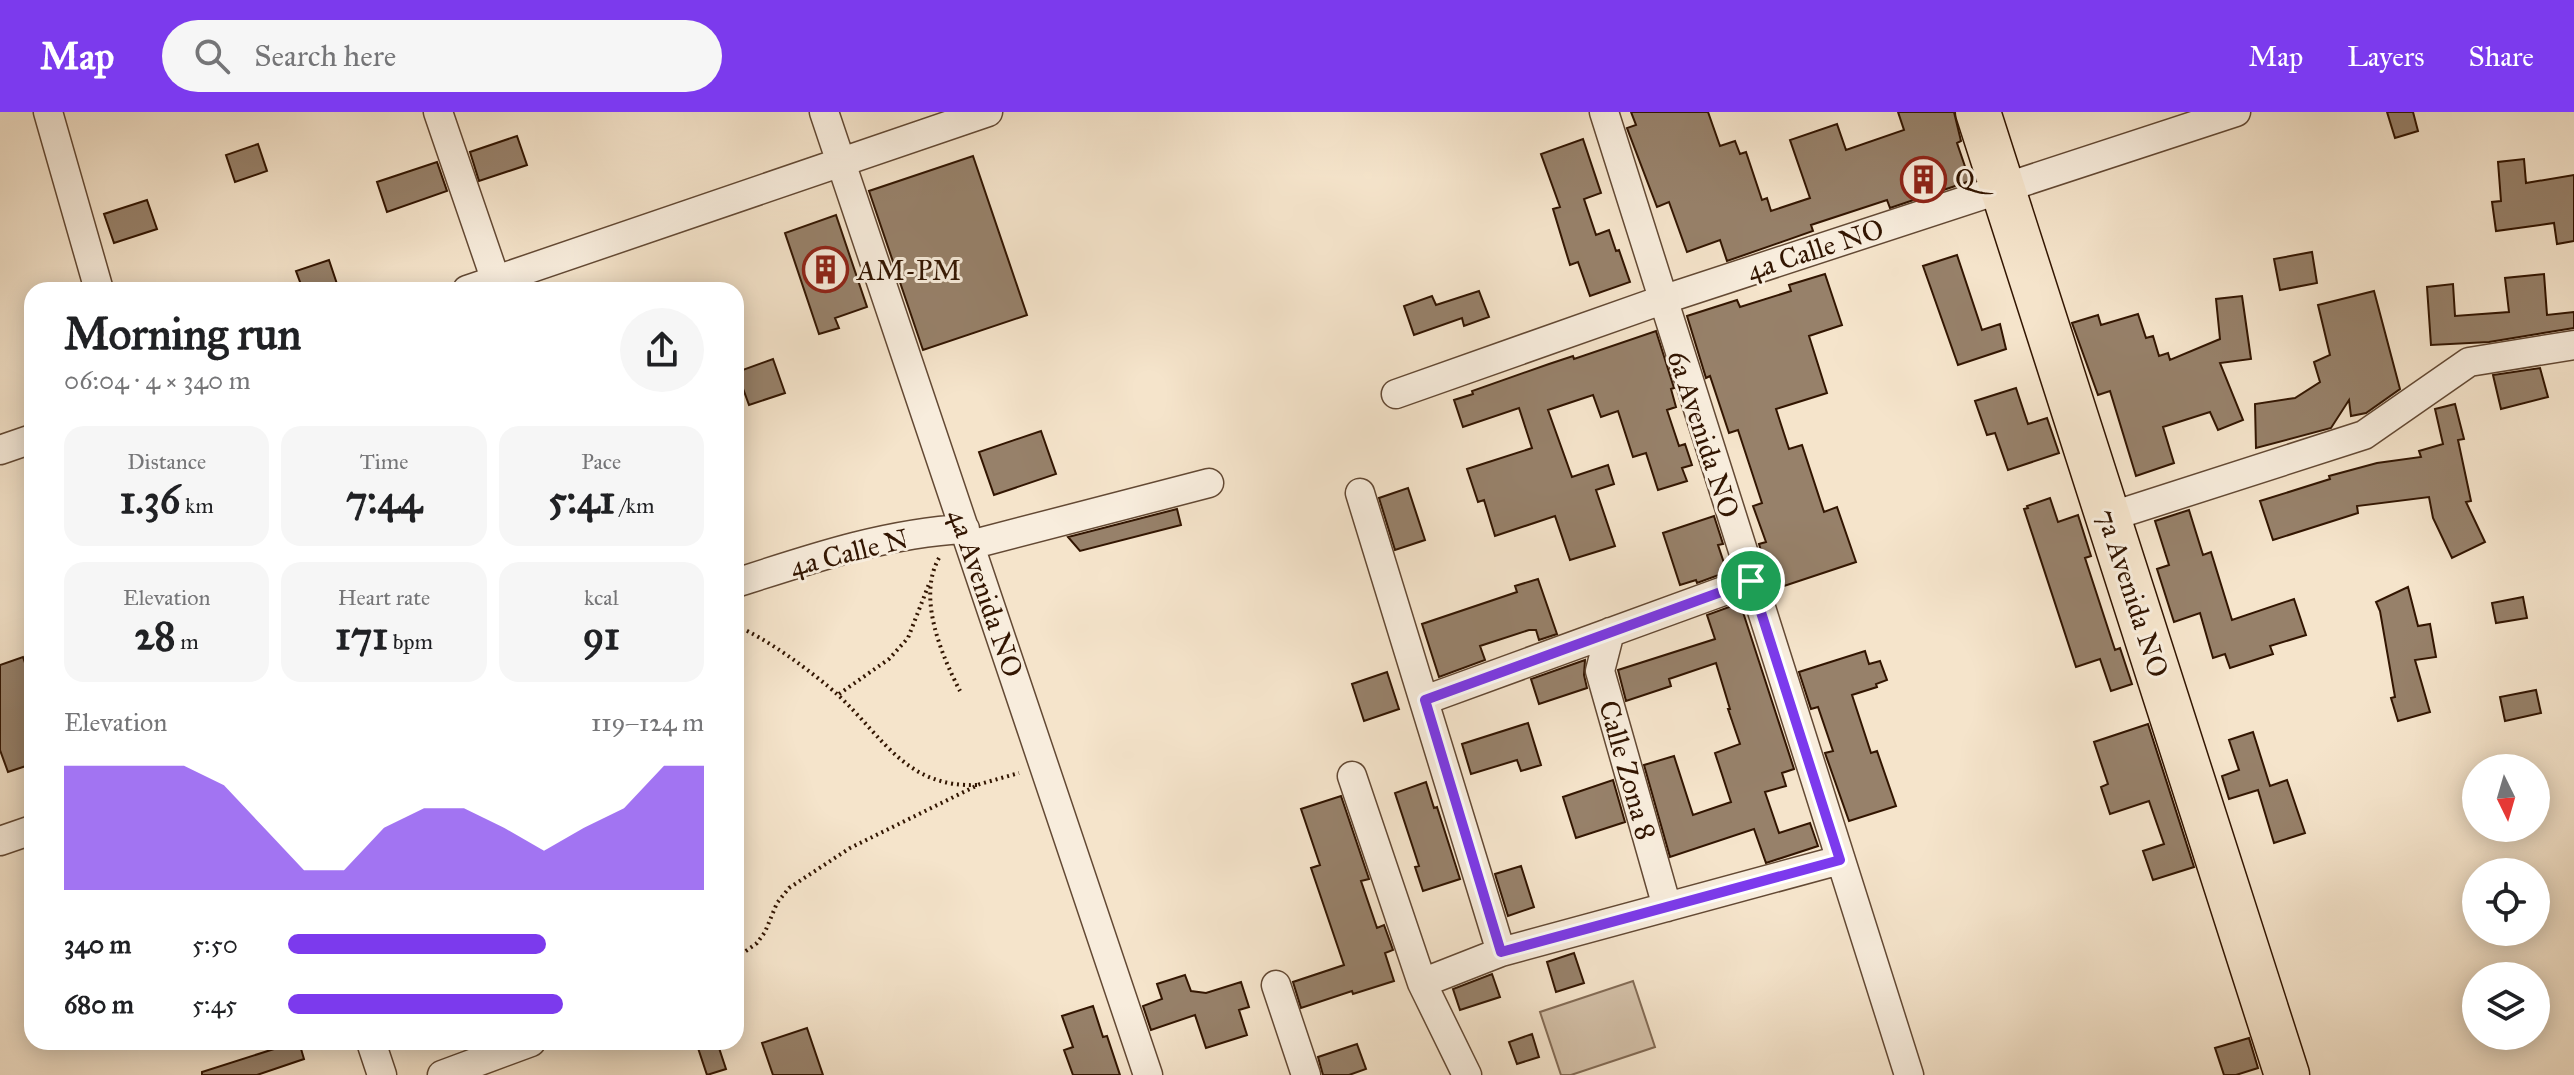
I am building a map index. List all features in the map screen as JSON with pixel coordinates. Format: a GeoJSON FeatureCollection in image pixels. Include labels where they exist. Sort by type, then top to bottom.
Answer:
{"type":"FeatureCollection","features":[{"type":"Feature","properties":{"kind":"highway","name":"7a Avenida NO"},"geometry":{"type":"LineString","coordinates":[[1978,112],[2284,1074]]}},
{"type":"Feature","properties":{"kind":"street"},"geometry":{"type":"LineString","coordinates":[[48,112],[97,282]]}},
{"type":"Feature","properties":{"kind":"street"},"geometry":{"type":"LineString","coordinates":[[438,112],[496,282]]}},
{"type":"Feature","properties":{"kind":"street","name":"4a Avenida NO"},"geometry":{"type":"LineString","coordinates":[[824,112],[1148,1075]]}},
{"type":"Feature","properties":{"kind":"street"},"geometry":{"type":"LineString","coordinates":[[505,282],[988,112]]}},
{"type":"Feature","properties":{"kind":"street","name":"6a Avenida NO"},"geometry":{"type":"LineString","coordinates":[[1604,112],[1909,1075]]}},
{"type":"Feature","properties":{"kind":"street","name":"4a Calle NO"},"geometry":{"type":"LineString","coordinates":[[1396,394],[1662,300],[2236,112]]}},
{"type":"Feature","properties":{"kind":"street"},"geometry":{"type":"LineString","coordinates":[[2109,517],[2364,435],[2469,362],[2574,345]]}},
{"type":"Feature","properties":{"kind":"street"},"geometry":{"type":"LineString","coordinates":[[0,450],[24,442]]}},
{"type":"Feature","properties":{"kind":"street","name":"4a Calle N"},"geometry":{"type":"LineString","coordinates":[[744,580],[827,554],[938,530],[967,537],[1209,483]]}},
{"type":"Feature","properties":{"kind":"street"},"geometry":{"type":"LineString","coordinates":[[1360,493],[1501,952]]}},
{"type":"Feature","properties":{"kind":"street"},"geometry":{"type":"LineString","coordinates":[[1425,700],[1751,581]]}},
{"type":"Feature","properties":{"kind":"street","name":"Calle Zona 8"},"geometry":{"type":"LineString","coordinates":[[1610,632],[1600,671],[1667,907]]}},
{"type":"Feature","properties":{"kind":"street"},"geometry":{"type":"LineString","coordinates":[[1352,776],[1422,983],[1463,1074]]}},
{"type":"Feature","properties":{"kind":"street"},"geometry":{"type":"LineString","coordinates":[[0,841],[24,833]]}},
{"type":"Feature","properties":{"kind":"street"},"geometry":{"type":"LineString","coordinates":[[1422,983],[1501,952],[1840,860]]}},
{"type":"Feature","properties":{"kind":"street"},"geometry":{"type":"LineString","coordinates":[[1276,985],[1306,1075]]}},
{"type":"Feature","properties":{"kind":"street"},"geometry":{"type":"LineString","coordinates":[[374,1050],[382,1075]]}},
{"type":"Feature","properties":{"kind":"street"},"geometry":{"type":"LineString","coordinates":[[442,1075],[509,1050]]}},
{"type":"Feature","properties":{"kind":"path"},"geometry":{"type":"LineString","coordinates":[[838,695],[889,659],[908,638],[937,560],[967,537]]}},
{"type":"Feature","properties":{"kind":"path"},"geometry":{"type":"LineString","coordinates":[[930,582],[934,626],[944,659],[960,691]]}},
{"type":"Feature","properties":{"kind":"path"},"geometry":{"type":"LineString","coordinates":[[744,631],[790,659],[838,695],[879,740],[910,766],[934,781],[958,786],[980,784]]}},
{"type":"Feature","properties":{"kind":"path"},"geometry":{"type":"LineString","coordinates":[[744,952],[765,932],[777,903],[789,888],[850,848],[980,784],[1044,765]]}},
{"type":"Feature","properties":{"kind":"shaded area"},"geometry":{"type":"Polygon","coordinates":[[[1633,981],[1655,1047],[1571,1075],[1561,1075],[1540,1012],[1633,981]]]}},
{"type":"Feature","properties":{"kind":"building"},"geometry":{"type":"Polygon","coordinates":[[[1631,112],[1708,112],[1720,146],[1735,141],[1740,154],[1746,152],[1762,200],[1767,198],[1771,211],[1810,198],[1790,140],[1837,124],[1846,150],[1904,130],[1898,112],[1954,112],[1961,141],[1957,143],[1970,181],[1890,208],[1887,200],[1811,225],[1813,231],[1727,261],[1720,240],[1687,252],[1669,202],[1657,207],[1627,128],[1636,125],[1631,112]]]}},
{"type":"Feature","properties":{"kind":"building"},"geometry":{"type":"Polygon","coordinates":[[[2387,112],[2413,112],[2418,131],[2395,138],[2387,112]]]}},
{"type":"Feature","properties":{"kind":"building"},"geometry":{"type":"Polygon","coordinates":[[[517,136],[527,165],[479,181],[470,152],[517,136]]]}},
{"type":"Feature","properties":{"kind":"building"},"geometry":{"type":"Polygon","coordinates":[[[1583,139],[1601,193],[1584,199],[1596,235],[1609,230],[1630,282],[1590,296],[1578,262],[1570,265],[1553,209],[1560,207],[1541,154],[1583,139]]]}},
{"type":"Feature","properties":{"kind":"building"},"geometry":{"type":"Polygon","coordinates":[[[258,144],[267,171],[235,182],[226,155],[258,144]]]}},
{"type":"Feature","properties":{"kind":"building"},"geometry":{"type":"Polygon","coordinates":[[[973,156],[1027,315],[923,350],[869,191],[973,156]]]}},
{"type":"Feature","properties":{"kind":"building"},"geometry":{"type":"Polygon","coordinates":[[[2524,159],[2526,183],[2574,175],[2574,241],[2557,244],[2554,223],[2496,231],[2492,202],[2501,201],[2498,162],[2524,159]]]}},
{"type":"Feature","properties":{"kind":"building"},"geometry":{"type":"Polygon","coordinates":[[[437,162],[447,191],[387,212],[377,182],[437,162]]]}},
{"type":"Feature","properties":{"kind":"building"},"geometry":{"type":"Polygon","coordinates":[[[147,200],[157,229],[114,243],[104,214],[147,200]]]}},
{"type":"Feature","properties":{"kind":"building","name":"AM-PM"},"geometry":{"type":"Polygon","coordinates":[[[836,215],[867,307],[835,318],[839,328],[819,334],[785,233],[836,215]]]}},
{"type":"Feature","properties":{"kind":"building"},"geometry":{"type":"Polygon","coordinates":[[[2312,252],[2317,283],[2280,290],[2274,259],[2312,252]]]}},
{"type":"Feature","properties":{"kind":"building"},"geometry":{"type":"Polygon","coordinates":[[[1957,255],[1982,330],[2000,324],[2006,349],[1958,365],[1923,266],[1957,255]]]}},
{"type":"Feature","properties":{"kind":"building"},"geometry":{"type":"Polygon","coordinates":[[[329,260],[336,282],[300,282],[296,271],[329,260]]]}},
{"type":"Feature","properties":{"kind":"building"},"geometry":{"type":"Polygon","coordinates":[[[1825,274],[1842,325],[1809,336],[1827,393],[1776,409],[1789,449],[1802,445],[1824,512],[1837,507],[1856,562],[1781,587],[1772,561],[1765,563],[1759,544],[1766,542],[1753,506],[1762,503],[1738,430],[1729,433],[1710,376],[1706,378],[1687,316],[1737,300],[1740,307],[1791,291],[1789,285],[1825,274]]]}},
{"type":"Feature","properties":{"kind":"building"},"geometry":{"type":"Polygon","coordinates":[[[2544,274],[2547,315],[2574,312],[2574,328],[2489,342],[2431,345],[2427,287],[2453,284],[2455,316],[2509,312],[2505,278],[2544,274]]]}},
{"type":"Feature","properties":{"kind":"building"},"geometry":{"type":"Polygon","coordinates":[[[1479,291],[1489,317],[1464,326],[1462,318],[1414,335],[1404,306],[1432,296],[1436,305],[1479,291]]]}},
{"type":"Feature","properties":{"kind":"building"},"geometry":{"type":"Polygon","coordinates":[[[2374,291],[2400,389],[2366,413],[2351,416],[2349,400],[2331,428],[2256,448],[2255,404],[2295,398],[2320,382],[2314,362],[2330,355],[2318,305],[2374,291]]]}},
{"type":"Feature","properties":{"kind":"building"},"geometry":{"type":"Polygon","coordinates":[[[2242,296],[2251,359],[2220,363],[2243,420],[2218,430],[2210,412],[2163,427],[2174,463],[2136,476],[2110,391],[2098,395],[2072,323],[2098,315],[2101,325],[2138,314],[2146,338],[2153,336],[2159,356],[2168,353],[2170,360],[2220,339],[2216,299],[2242,296]]]}},
{"type":"Feature","properties":{"kind":"building"},"geometry":{"type":"Polygon","coordinates":[[[1656,331],[1674,388],[1671,389],[1676,407],[1667,410],[1679,446],[1685,444],[1692,465],[1682,468],[1687,481],[1658,490],[1646,453],[1633,457],[1618,411],[1601,417],[1593,395],[1548,410],[1572,477],[1608,465],[1614,484],[1596,490],[1615,546],[1570,560],[1555,516],[1495,536],[1484,500],[1478,502],[1467,469],[1532,448],[1519,408],[1463,427],[1454,400],[1549,364],[1573,356],[1574,359],[1656,331]]]}},
{"type":"Feature","properties":{"kind":"building"},"geometry":{"type":"Polygon","coordinates":[[[773,359],[785,393],[749,405],[744,391],[744,369],[773,359]]]}},
{"type":"Feature","properties":{"kind":"building"},"geometry":{"type":"Polygon","coordinates":[[[2540,368],[2548,397],[2501,409],[2493,375],[2540,368]]]}},
{"type":"Feature","properties":{"kind":"building"},"geometry":{"type":"Polygon","coordinates":[[[2016,388],[2028,424],[2047,418],[2059,453],[2008,470],[1995,433],[1987,435],[1975,401],[2016,388]]]}},
{"type":"Feature","properties":{"kind":"building"},"geometry":{"type":"Polygon","coordinates":[[[2455,404],[2464,439],[2458,440],[2471,501],[2466,502],[2485,542],[2452,558],[2433,518],[2429,497],[2357,506],[2358,513],[2273,540],[2260,501],[2330,479],[2329,476],[2377,463],[2421,457],[2419,451],[2443,444],[2435,409],[2455,404]]]}},
{"type":"Feature","properties":{"kind":"building"},"geometry":{"type":"Polygon","coordinates":[[[1041,431],[1056,474],[994,495],[979,452],[1041,431]]]}},
{"type":"Feature","properties":{"kind":"building"},"geometry":{"type":"Polygon","coordinates":[[[1408,488],[1425,540],[1395,550],[1379,498],[1408,488]]]}},
{"type":"Feature","properties":{"kind":"building"},"geometry":{"type":"Polygon","coordinates":[[[2050,498],[2058,522],[2078,515],[2091,556],[2085,558],[2115,650],[2120,648],[2132,684],[2111,691],[2100,659],[2076,667],[2024,509],[2050,498]]]}},
{"type":"Feature","properties":{"kind":"building"},"geometry":{"type":"Polygon","coordinates":[[[1177,509],[1181,525],[1080,551],[1068,537],[1177,509]]]}},
{"type":"Feature","properties":{"kind":"building"},"geometry":{"type":"Polygon","coordinates":[[[2189,510],[2203,555],[2211,552],[2232,620],[2294,599],[2306,635],[2270,646],[2273,654],[2230,668],[2225,654],[2213,658],[2200,613],[2174,622],[2157,569],[2169,565],[2155,521],[2189,510]]]}},
{"type":"Feature","properties":{"kind":"building"},"geometry":{"type":"Polygon","coordinates":[[[1714,516],[1723,544],[1718,545],[1727,572],[1697,583],[1696,580],[1680,585],[1663,533],[1714,516]]]}},
{"type":"Feature","properties":{"kind":"building"},"geometry":{"type":"Polygon","coordinates":[[[1538,579],[1557,634],[1539,640],[1536,630],[1529,630],[1480,646],[1485,660],[1439,677],[1422,624],[1517,592],[1515,586],[1538,579]]]}},
{"type":"Feature","properties":{"kind":"building"},"geometry":{"type":"Polygon","coordinates":[[[2408,587],[2418,626],[2430,624],[2436,657],[2415,660],[2430,712],[2398,721],[2391,698],[2395,697],[2376,602],[2408,587]]]}},
{"type":"Feature","properties":{"kind":"building"},"geometry":{"type":"Polygon","coordinates":[[[2523,597],[2527,618],[2496,623],[2492,603],[2523,597]]]}},
{"type":"Feature","properties":{"kind":"building"},"geometry":{"type":"Polygon","coordinates":[[[1740,603],[1794,769],[1782,773],[1786,786],[1765,792],[1779,833],[1810,823],[1818,846],[1766,863],[1754,829],[1670,857],[1644,765],[1674,756],[1693,815],[1731,802],[1715,753],[1740,744],[1716,663],[1669,679],[1671,686],[1626,701],[1618,670],[1715,639],[1707,615],[1740,603]]]}},
{"type":"Feature","properties":{"kind":"building"},"geometry":{"type":"Polygon","coordinates":[[[1865,651],[1869,664],[1880,661],[1887,680],[1876,684],[1877,687],[1852,695],[1871,753],[1877,751],[1896,806],[1849,821],[1825,753],[1833,751],[1818,707],[1811,709],[1799,672],[1865,651]]]}},
{"type":"Feature","properties":{"kind":"building"},"geometry":{"type":"Polygon","coordinates":[[[23,657],[24,660],[24,767],[8,772],[0,750],[0,665],[23,657]]]}},
{"type":"Feature","properties":{"kind":"building"},"geometry":{"type":"Polygon","coordinates":[[[1585,660],[1587,688],[1539,704],[1531,679],[1585,660]]]}},
{"type":"Feature","properties":{"kind":"building"},"geometry":{"type":"Polygon","coordinates":[[[1387,672],[1399,709],[1364,721],[1352,684],[1387,672]]]}},
{"type":"Feature","properties":{"kind":"building"},"geometry":{"type":"Polygon","coordinates":[[[2536,690],[2541,713],[2505,721],[2500,697],[2536,690]]]}},
{"type":"Feature","properties":{"kind":"building"},"geometry":{"type":"Polygon","coordinates":[[[1528,723],[1541,765],[1521,771],[1517,760],[1471,774],[1462,744],[1528,723]]]}},
{"type":"Feature","properties":{"kind":"building"},"geometry":{"type":"Polygon","coordinates":[[[2148,724],[2194,867],[2153,880],[2143,851],[2164,844],[2149,801],[2110,814],[2101,787],[2108,784],[2094,742],[2148,724]]]}},
{"type":"Feature","properties":{"kind":"building"},"geometry":{"type":"Polygon","coordinates":[[[2253,732],[2270,786],[2287,780],[2305,833],[2274,843],[2258,790],[2229,799],[2222,776],[2239,770],[2229,740],[2253,732]]]}},
{"type":"Feature","properties":{"kind":"building"},"geometry":{"type":"Polygon","coordinates":[[[1613,780],[1625,822],[1576,838],[1563,797],[1613,780]]]}},
{"type":"Feature","properties":{"kind":"building"},"geometry":{"type":"Polygon","coordinates":[[[1426,782],[1460,879],[1423,891],[1415,867],[1419,866],[1395,793],[1426,782]]]}},
{"type":"Feature","properties":{"kind":"building"},"geometry":{"type":"Polygon","coordinates":[[[1341,796],[1369,879],[1361,881],[1377,928],[1384,925],[1393,950],[1385,953],[1394,981],[1301,1008],[1293,982],[1344,965],[1311,868],[1320,865],[1301,809],[1341,796]]]}},
{"type":"Feature","properties":{"kind":"building"},"geometry":{"type":"Polygon","coordinates":[[[1521,866],[1534,907],[1508,916],[1495,874],[1521,866]]]}},
{"type":"Feature","properties":{"kind":"building"},"geometry":{"type":"Polygon","coordinates":[[[1574,953],[1584,983],[1556,992],[1547,962],[1574,953]]]}},
{"type":"Feature","properties":{"kind":"building"},"geometry":{"type":"Polygon","coordinates":[[[1492,974],[1500,997],[1460,1010],[1453,989],[1492,974]]]}},
{"type":"Feature","properties":{"kind":"building"},"geometry":{"type":"Polygon","coordinates":[[[1185,975],[1191,991],[1206,993],[1241,982],[1249,1007],[1239,1010],[1247,1035],[1206,1048],[1195,1015],[1151,1030],[1143,1006],[1162,999],[1157,984],[1185,975]]]}},
{"type":"Feature","properties":{"kind":"building"},"geometry":{"type":"Polygon","coordinates":[[[1093,1006],[1120,1075],[1073,1075],[1064,1050],[1073,1047],[1062,1016],[1093,1006]]]}},
{"type":"Feature","properties":{"kind":"building"},"geometry":{"type":"Polygon","coordinates":[[[807,1028],[823,1075],[773,1075],[762,1043],[807,1028]]]}},
{"type":"Feature","properties":{"kind":"building"},"geometry":{"type":"Polygon","coordinates":[[[1532,1034],[1539,1057],[1517,1064],[1509,1042],[1532,1034]]]}},
{"type":"Feature","properties":{"kind":"building"},"geometry":{"type":"Polygon","coordinates":[[[2249,1038],[2258,1068],[2236,1075],[2224,1075],[2215,1048],[2249,1038]]]}},
{"type":"Feature","properties":{"kind":"building"},"geometry":{"type":"Polygon","coordinates":[[[1357,1044],[1366,1069],[1349,1075],[1323,1075],[1318,1057],[1357,1044]]]}},
{"type":"Feature","properties":{"kind":"building"},"geometry":{"type":"Polygon","coordinates":[[[271,1050],[301,1050],[304,1059],[257,1075],[202,1075],[202,1072],[271,1050]]]}},
{"type":"Feature","properties":{"kind":"building"},"geometry":{"type":"Polygon","coordinates":[[[699,1050],[720,1050],[726,1069],[707,1075],[699,1050]]]}},
{"type":"Feature","properties":{"kind":"place","name":"Q"},"geometry":{"type":"Point","coordinates":[1924,179]}},
{"type":"Feature","properties":{"kind":"place","name":"AM-PM"},"geometry":{"type":"Point","coordinates":[826,270]}},
{"type":"Feature","properties":{"kind":"route"},"geometry":{"type":"LineString","coordinates":[[1751,581],[1840,860],[1501,952],[1425,700],[1751,581]]}}]}
